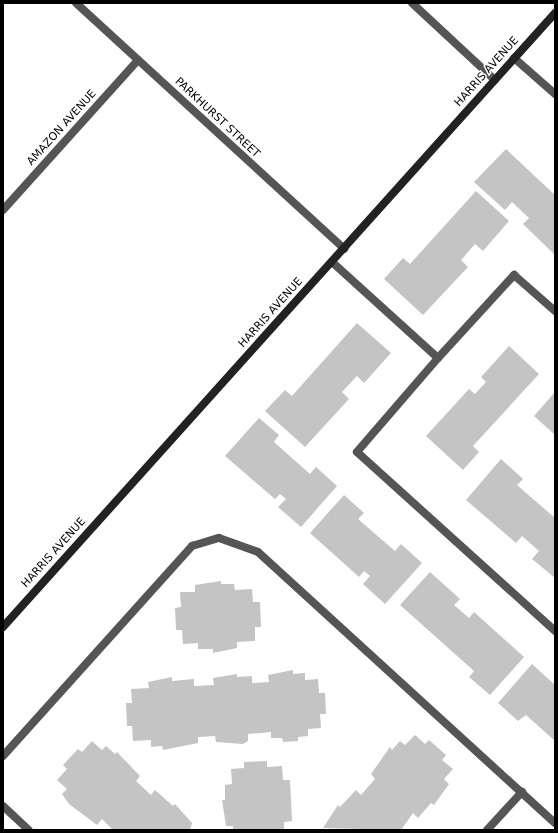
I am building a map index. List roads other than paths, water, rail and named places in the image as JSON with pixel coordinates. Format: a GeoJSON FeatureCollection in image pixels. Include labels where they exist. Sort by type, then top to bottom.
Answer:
{"type":"FeatureCollection","features":[{"type":"Feature","properties":{"kind":"street","name":"PARKHURST STREET"},"geometry":{"type":"LineString","coordinates":[[76,3],[344,249]]}},
{"type":"Feature","properties":{"kind":"street"},"geometry":{"type":"LineString","coordinates":[[412,3],[495,80]]}},
{"type":"Feature","properties":{"kind":"street","name":"HARRIS AVENUE"},"geometry":{"type":"LineString","coordinates":[[3,627],[555,13]]}},
{"type":"Feature","properties":{"kind":"street"},"geometry":{"type":"LineString","coordinates":[[514,58],[555,94]]}},
{"type":"Feature","properties":{"kind":"street","name":"AMAZON AVENUE"},"geometry":{"type":"LineString","coordinates":[[3,210],[138,60]]}},
{"type":"Feature","properties":{"kind":"street"},"geometry":{"type":"LineString","coordinates":[[332,262],[438,358]]}},
{"type":"Feature","properties":{"kind":"street"},"geometry":{"type":"LineString","coordinates":[[555,311],[514,275],[438,358],[357,452],[555,631]]}},
{"type":"Feature","properties":{"kind":"street"},"geometry":{"type":"LineString","coordinates":[[3,756],[192,546],[219,538],[258,552],[555,823]]}},
{"type":"Feature","properties":{"kind":"street"},"geometry":{"type":"LineString","coordinates":[[487,830],[522,792]]}},
{"type":"Feature","properties":{"kind":"street"},"geometry":{"type":"LineString","coordinates":[[3,806],[30,830]]}}]}
